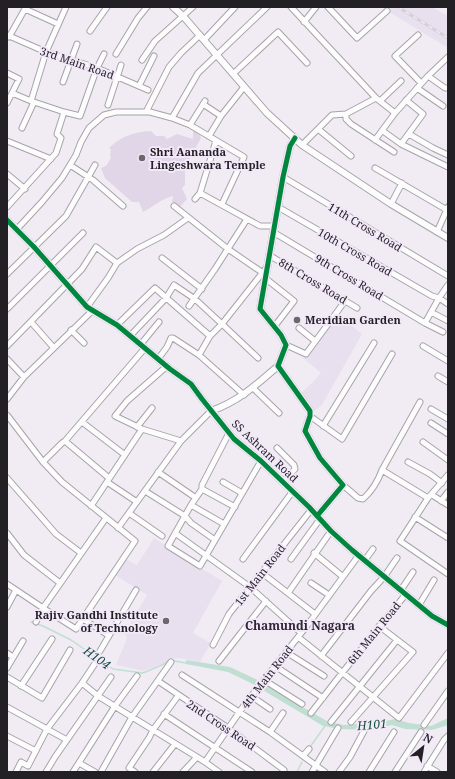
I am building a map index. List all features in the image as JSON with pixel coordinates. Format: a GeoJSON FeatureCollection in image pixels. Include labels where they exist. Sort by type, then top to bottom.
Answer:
{"type":"FeatureCollection","features":[{"type":"Feature","properties":{"kind":"street"},"geometry":{"type":"LineString","coordinates":[[22,128],[32,101],[46,52],[66,7]]}},
{"type":"Feature","properties":{"kind":"street"},"geometry":{"type":"LineString","coordinates":[[90,31],[107,7]]}},
{"type":"Feature","properties":{"kind":"street"},"geometry":{"type":"LineString","coordinates":[[116,54],[138,18],[147,7]]}},
{"type":"Feature","properties":{"kind":"street"},"geometry":{"type":"LineString","coordinates":[[173,7],[202,37],[267,112],[302,145],[391,204],[448,238]]}},
{"type":"Feature","properties":{"kind":"street"},"geometry":{"type":"LineString","coordinates":[[142,60],[154,41],[193,7]]}},
{"type":"Feature","properties":{"kind":"street"},"geometry":{"type":"LineString","coordinates":[[172,118],[198,73],[267,7]]}},
{"type":"Feature","properties":{"kind":"street"},"geometry":{"type":"LineString","coordinates":[[291,7],[378,100],[396,113]]}},
{"type":"Feature","properties":{"kind":"street"},"geometry":{"type":"LineString","coordinates":[[304,22],[316,7]]}},
{"type":"Feature","properties":{"kind":"street"},"geometry":{"type":"LineString","coordinates":[[328,7],[357,38],[387,11]]}},
{"type":"Feature","properties":{"kind":"street"},"geometry":{"type":"LineString","coordinates":[[8,36],[25,8],[58,24]]}},
{"type":"Feature","properties":{"kind":"street"},"geometry":{"type":"LineString","coordinates":[[146,112],[169,67],[181,53],[202,37],[232,8]]}},
{"type":"Feature","properties":{"kind":"street"},"geometry":{"type":"LineString","coordinates":[[233,74],[278,32],[307,63]]}},
{"type":"Feature","properties":{"kind":"street","name":"3rd Main Road"},"geometry":{"type":"LineString","coordinates":[[8,36],[46,52],[97,68],[148,90]]}},
{"type":"Feature","properties":{"kind":"street"},"geometry":{"type":"LineString","coordinates":[[418,36],[395,56],[421,83]]}},
{"type":"Feature","properties":{"kind":"street"},"geometry":{"type":"LineString","coordinates":[[63,82],[77,44]]}},
{"type":"Feature","properties":{"kind":"street"},"geometry":{"type":"LineString","coordinates":[[12,93],[79,116],[81,115],[97,68],[104,54]]}},
{"type":"Feature","properties":{"kind":"street"},"geometry":{"type":"LineString","coordinates":[[140,86],[154,56]]}},
{"type":"Feature","properties":{"kind":"street"},"geometry":{"type":"LineString","coordinates":[[375,140],[406,100],[448,57]]}},
{"type":"Feature","properties":{"kind":"street"},"geometry":{"type":"LineString","coordinates":[[108,105],[116,76],[121,65]]}},
{"type":"Feature","properties":{"kind":"street"},"geometry":{"type":"LineString","coordinates":[[7,73],[19,79],[7,103]]}},
{"type":"Feature","properties":{"kind":"street"},"geometry":{"type":"LineString","coordinates":[[428,76],[445,88],[448,88]]}},
{"type":"Feature","properties":{"kind":"street"},"geometry":{"type":"LineString","coordinates":[[302,145],[332,115],[346,114],[372,101],[378,100],[401,81]]}},
{"type":"Feature","properties":{"kind":"street"},"geometry":{"type":"LineString","coordinates":[[209,136],[221,116],[244,87]]}},
{"type":"Feature","properties":{"kind":"street"},"geometry":{"type":"LineString","coordinates":[[417,88],[443,106]]}},
{"type":"Feature","properties":{"kind":"street"},"geometry":{"type":"LineString","coordinates":[[401,144],[423,114],[406,100]]}},
{"type":"Feature","properties":{"kind":"street"},"geometry":{"type":"LineString","coordinates":[[190,126],[204,103],[221,116]]}},
{"type":"Feature","properties":{"kind":"street"},"geometry":{"type":"LineString","coordinates":[[7,207],[25,189],[56,153],[61,138],[57,134],[64,112]]}},
{"type":"Feature","properties":{"kind":"street"},"geometry":{"type":"LineString","coordinates":[[17,229],[62,178],[76,155],[89,128],[104,116],[116,112],[150,112],[172,118],[209,136],[244,157],[222,204]]}},
{"type":"Feature","properties":{"kind":"street"},"geometry":{"type":"LineString","coordinates":[[346,114],[346,119],[351,124],[394,152]]}},
{"type":"Feature","properties":{"kind":"street"},"geometry":{"type":"LineString","coordinates":[[318,129],[351,156]]}},
{"type":"Feature","properties":{"kind":"street"},"geometry":{"type":"LineString","coordinates":[[383,131],[401,144],[448,167]]}},
{"type":"Feature","properties":{"kind":"street"},"geometry":{"type":"LineString","coordinates":[[409,134],[448,155]]}},
{"type":"Feature","properties":{"kind":"street"},"geometry":{"type":"LineString","coordinates":[[295,138],[290,146],[283,177],[267,267],[264,276],[260,309],[281,335],[286,345],[306,354],[345,301]]}},
{"type":"Feature","properties":{"kind":"street"},"geometry":{"type":"LineString","coordinates":[[195,199],[200,193],[216,140]]}},
{"type":"Feature","properties":{"kind":"street"},"geometry":{"type":"LineString","coordinates":[[7,141],[51,159]]}},
{"type":"Feature","properties":{"kind":"street"},"geometry":{"type":"LineString","coordinates":[[8,272],[66,216],[95,165]]}},
{"type":"Feature","properties":{"kind":"street"},"geometry":{"type":"LineString","coordinates":[[70,166],[93,180],[123,206]]}},
{"type":"Feature","properties":{"kind":"street"},"geometry":{"type":"LineString","coordinates":[[375,168],[448,208],[438,232]]}},
{"type":"Feature","properties":{"kind":"street"},"geometry":{"type":"LineString","coordinates":[[7,174],[25,189]]}},
{"type":"Feature","properties":{"kind":"street","name":"11th Cross Road"},"geometry":{"type":"LineString","coordinates":[[283,177],[448,276]]}},
{"type":"Feature","properties":{"kind":"street"},"geometry":{"type":"LineString","coordinates":[[391,204],[402,183]]}},
{"type":"Feature","properties":{"kind":"street"},"geometry":{"type":"LineString","coordinates":[[200,193],[260,226],[274,229]]}},
{"type":"Feature","properties":{"kind":"street"},"geometry":{"type":"LineString","coordinates":[[174,206],[294,301],[274,327]]}},
{"type":"Feature","properties":{"kind":"street","name":"10th Cross Road"},"geometry":{"type":"LineString","coordinates":[[278,207],[448,304]]}},
{"type":"Feature","properties":{"kind":"street"},"geometry":{"type":"LineString","coordinates":[[87,307],[117,264],[137,249],[164,235],[188,218]]}},
{"type":"Feature","properties":{"kind":"street"},"geometry":{"type":"LineString","coordinates":[[189,306],[202,289],[248,219]]}},
{"type":"Feature","properties":{"kind":"street","name":"SS Ashram Road"},"geometry":{"type":"LineString","coordinates":[[7,220],[34,247],[87,307],[117,325],[166,366],[191,384],[234,439],[261,461],[293,491],[331,530],[384,577],[432,616],[448,625]]}},
{"type":"Feature","properties":{"kind":"street","name":"9th Cross Road"},"geometry":{"type":"LineString","coordinates":[[274,229],[443,332]]}},
{"type":"Feature","properties":{"kind":"street"},"geometry":{"type":"LineString","coordinates":[[7,310],[83,233]]}},
{"type":"Feature","properties":{"kind":"street"},"geometry":{"type":"LineString","coordinates":[[7,346],[82,269],[96,247],[117,264]]}},
{"type":"Feature","properties":{"kind":"street","name":"8th Cross Road"},"geometry":{"type":"LineString","coordinates":[[269,255],[357,308]]}},
{"type":"Feature","properties":{"kind":"street"},"geometry":{"type":"LineString","coordinates":[[162,258],[202,289]]}},
{"type":"Feature","properties":{"kind":"street"},"geometry":{"type":"LineString","coordinates":[[199,355],[210,336],[264,276]]}},
{"type":"Feature","properties":{"kind":"street"},"geometry":{"type":"LineString","coordinates":[[130,336],[166,298],[174,285],[194,299],[258,358]]}},
{"type":"Feature","properties":{"kind":"street"},"geometry":{"type":"LineString","coordinates":[[425,322],[448,285]]}},
{"type":"Feature","properties":{"kind":"street"},"geometry":{"type":"LineString","coordinates":[[117,325],[155,288],[210,336]]}},
{"type":"Feature","properties":{"kind":"street"},"geometry":{"type":"LineString","coordinates":[[7,399],[24,377],[92,311]]}},
{"type":"Feature","properties":{"kind":"street"},"geometry":{"type":"LineString","coordinates":[[431,312],[448,321]]}},
{"type":"Feature","properties":{"kind":"street"},"geometry":{"type":"LineString","coordinates":[[31,322],[54,348]]}},
{"type":"Feature","properties":{"kind":"street"},"geometry":{"type":"LineString","coordinates":[[43,462],[82,422],[143,346],[159,322]]}},
{"type":"Feature","properties":{"kind":"street"},"geometry":{"type":"LineString","coordinates":[[299,328],[315,341]]}},
{"type":"Feature","properties":{"kind":"street"},"geometry":{"type":"LineString","coordinates":[[71,330],[84,343]]}},
{"type":"Feature","properties":{"kind":"street"},"geometry":{"type":"LineString","coordinates":[[158,359],[172,338],[199,355],[244,395]]}},
{"type":"Feature","properties":{"kind":"street"},"geometry":{"type":"LineString","coordinates":[[323,426],[374,343]]}},
{"type":"Feature","properties":{"kind":"street"},"geometry":{"type":"LineString","coordinates":[[118,528],[181,441],[211,411],[244,395],[278,366],[286,345]]}},
{"type":"Feature","properties":{"kind":"street"},"geometry":{"type":"LineString","coordinates":[[423,346],[448,361]]}},
{"type":"Feature","properties":{"kind":"street"},"geometry":{"type":"LineString","coordinates":[[310,416],[342,439],[392,354]]}},
{"type":"Feature","properties":{"kind":"street"},"geometry":{"type":"LineString","coordinates":[[7,359],[24,377]]}},
{"type":"Feature","properties":{"kind":"street"},"geometry":{"type":"LineString","coordinates":[[166,366],[127,401],[115,416],[140,428],[181,441]]}},
{"type":"Feature","properties":{"kind":"street"},"geometry":{"type":"LineString","coordinates":[[278,366],[310,411],[310,416],[305,431],[320,458],[343,485],[358,498],[363,499],[376,483],[420,402]]}},
{"type":"Feature","properties":{"kind":"street"},"geometry":{"type":"LineString","coordinates":[[438,376],[448,382]]}},
{"type":"Feature","properties":{"kind":"street"},"geometry":{"type":"LineString","coordinates":[[253,388],[279,413]]}},
{"type":"Feature","properties":{"kind":"street"},"geometry":{"type":"LineString","coordinates":[[91,506],[125,455],[152,408]]}},
{"type":"Feature","properties":{"kind":"street"},"geometry":{"type":"LineString","coordinates":[[431,409],[448,419]]}},
{"type":"Feature","properties":{"kind":"street"},"geometry":{"type":"LineString","coordinates":[[7,416],[43,462],[62,482],[135,541],[76,629],[7,584]]}},
{"type":"Feature","properties":{"kind":"street"},"geometry":{"type":"LineString","coordinates":[[82,422],[125,455]]}},
{"type":"Feature","properties":{"kind":"street"},"geometry":{"type":"LineString","coordinates":[[430,423],[448,434]]}},
{"type":"Feature","properties":{"kind":"street"},"geometry":{"type":"LineString","coordinates":[[229,433],[202,485],[202,489],[191,505],[168,546],[200,566],[261,461]]}},
{"type":"Feature","properties":{"kind":"street"},"geometry":{"type":"LineString","coordinates":[[65,441],[108,480],[137,502]]}},
{"type":"Feature","properties":{"kind":"street"},"geometry":{"type":"LineString","coordinates":[[423,442],[448,460]]}},
{"type":"Feature","properties":{"kind":"street"},"geometry":{"type":"LineString","coordinates":[[277,448],[294,465],[295,469],[283,482]]}},
{"type":"Feature","properties":{"kind":"street"},"geometry":{"type":"LineString","coordinates":[[408,462],[430,474],[442,483]]}},
{"type":"Feature","properties":{"kind":"street"},"geometry":{"type":"LineString","coordinates":[[382,470],[430,497],[442,501],[448,505]]}},
{"type":"Feature","properties":{"kind":"street"},"geometry":{"type":"LineString","coordinates":[[158,472],[196,498]]}},
{"type":"Feature","properties":{"kind":"street"},"geometry":{"type":"LineString","coordinates":[[448,474],[415,517],[400,541],[448,574]]}},
{"type":"Feature","properties":{"kind":"street"},"geometry":{"type":"LineString","coordinates":[[7,478],[56,534],[81,553]]}},
{"type":"Feature","properties":{"kind":"street"},"geometry":{"type":"LineString","coordinates":[[223,482],[242,493]]}},
{"type":"Feature","properties":{"kind":"street"},"geometry":{"type":"LineString","coordinates":[[291,560],[319,517],[343,485]]}},
{"type":"Feature","properties":{"kind":"street"},"geometry":{"type":"LineString","coordinates":[[202,489],[234,507]]}},
{"type":"Feature","properties":{"kind":"street"},"geometry":{"type":"LineString","coordinates":[[145,491],[185,516],[190,523],[214,540]]}},
{"type":"Feature","properties":{"kind":"street"},"geometry":{"type":"LineString","coordinates":[[243,559],[293,491]]}},
{"type":"Feature","properties":{"kind":"street"},"geometry":{"type":"LineString","coordinates":[[442,501],[448,492]]}},
{"type":"Feature","properties":{"kind":"street"},"geometry":{"type":"LineString","coordinates":[[191,505],[224,524]]}},
{"type":"Feature","properties":{"kind":"street","name":"1st Main Road"},"geometry":{"type":"LineString","coordinates":[[213,645],[229,614],[311,510]]}},
{"type":"Feature","properties":{"kind":"street"},"geometry":{"type":"LineString","coordinates":[[129,513],[162,536]]}},
{"type":"Feature","properties":{"kind":"street"},"geometry":{"type":"LineString","coordinates":[[415,517],[448,538]]}},
{"type":"Feature","properties":{"kind":"street"},"geometry":{"type":"LineString","coordinates":[[36,622],[43,608],[106,518]]}},
{"type":"Feature","properties":{"kind":"street"},"geometry":{"type":"LineString","coordinates":[[288,593],[331,530]]}},
{"type":"Feature","properties":{"kind":"street"},"geometry":{"type":"LineString","coordinates":[[7,533],[24,554],[60,583]]}},
{"type":"Feature","properties":{"kind":"street"},"geometry":{"type":"LineString","coordinates":[[175,533],[250,587],[321,656],[399,718],[448,653]]}},
{"type":"Feature","properties":{"kind":"street"},"geometry":{"type":"LineString","coordinates":[[365,560],[373,549]]}},
{"type":"Feature","properties":{"kind":"street"},"geometry":{"type":"LineString","coordinates":[[314,553],[342,576]]}},
{"type":"Feature","properties":{"kind":"street","name":"4th Main Road"},"geometry":{"type":"LineString","coordinates":[[205,762],[251,696],[359,555]]}},
{"type":"Feature","properties":{"kind":"street"},"geometry":{"type":"LineString","coordinates":[[321,656],[346,622],[384,577],[397,558]]}},
{"type":"Feature","properties":{"kind":"street","name":"6th Main Road"},"geometry":{"type":"LineString","coordinates":[[311,713],[380,626],[404,592],[412,572]]}},
{"type":"Feature","properties":{"kind":"street"},"geometry":{"type":"LineString","coordinates":[[262,573],[315,614]]}},
{"type":"Feature","properties":{"kind":"street"},"geometry":{"type":"LineString","coordinates":[[419,605],[434,580]]}},
{"type":"Feature","properties":{"kind":"street"},"geometry":{"type":"LineString","coordinates":[[311,583],[329,595]]}},
{"type":"Feature","properties":{"kind":"street"},"geometry":{"type":"LineString","coordinates":[[7,607],[16,590]]}},
{"type":"Feature","properties":{"kind":"street"},"geometry":{"type":"LineString","coordinates":[[100,651],[108,635],[136,590]]}},
{"type":"Feature","properties":{"kind":"street"},"geometry":{"type":"LineString","coordinates":[[219,661],[266,601]]}},
{"type":"Feature","properties":{"kind":"street"},"geometry":{"type":"LineString","coordinates":[[83,619],[108,635]]}},
{"type":"Feature","properties":{"kind":"street"},"geometry":{"type":"LineString","coordinates":[[351,722],[374,698],[413,652],[380,626]]}},
{"type":"Feature","properties":{"kind":"street"},"geometry":{"type":"LineString","coordinates":[[21,686],[52,639]]}},
{"type":"Feature","properties":{"kind":"street"},"geometry":{"type":"LineString","coordinates":[[331,722],[397,640]]}},
{"type":"Feature","properties":{"kind":"street"},"geometry":{"type":"LineString","coordinates":[[7,668],[23,641]]}},
{"type":"Feature","properties":{"kind":"street"},"geometry":{"type":"LineString","coordinates":[[7,677],[42,698],[70,650]]}},
{"type":"Feature","properties":{"kind":"street"},"geometry":{"type":"LineString","coordinates":[[286,652],[324,676]]}},
{"type":"Feature","properties":{"kind":"street"},"geometry":{"type":"LineString","coordinates":[[7,653],[13,657]]}},
{"type":"Feature","properties":{"kind":"street"},"geometry":{"type":"LineString","coordinates":[[16,772],[21,762],[28,766],[47,729],[96,662]]}},
{"type":"Feature","properties":{"kind":"street"},"geometry":{"type":"LineString","coordinates":[[101,772],[132,717],[171,662]]}},
{"type":"Feature","properties":{"kind":"street"},"geometry":{"type":"LineString","coordinates":[[275,666],[322,698]]}},
{"type":"Feature","properties":{"kind":"street"},"geometry":{"type":"LineString","coordinates":[[182,675],[270,732],[325,772]]}},
{"type":"Feature","properties":{"kind":"street"},"geometry":{"type":"LineString","coordinates":[[74,772],[115,706],[137,676]]}},
{"type":"Feature","properties":{"kind":"street"},"geometry":{"type":"LineString","coordinates":[[46,772],[111,677]]}},
{"type":"Feature","properties":{"kind":"street"},"geometry":{"type":"LineString","coordinates":[[264,680],[302,704]]}},
{"type":"Feature","properties":{"kind":"street","name":"2nd Cross Road"},"geometry":{"type":"LineString","coordinates":[[158,681],[178,696],[228,728],[284,770]]}},
{"type":"Feature","properties":{"kind":"street"},"geometry":{"type":"LineString","coordinates":[[82,683],[98,696],[219,772]]}},
{"type":"Feature","properties":{"kind":"street"},"geometry":{"type":"LineString","coordinates":[[424,725],[448,691]]}},
{"type":"Feature","properties":{"kind":"street"},"geometry":{"type":"LineString","coordinates":[[135,772],[129,768],[153,730],[178,696]]}},
{"type":"Feature","properties":{"kind":"street"},"geometry":{"type":"LineString","coordinates":[[251,696],[270,709]]}},
{"type":"Feature","properties":{"kind":"street"},"geometry":{"type":"LineString","coordinates":[[7,707],[67,740]]}},
{"type":"Feature","properties":{"kind":"street"},"geometry":{"type":"LineString","coordinates":[[270,732],[283,713]]}},
{"type":"Feature","properties":{"kind":"street"},"geometry":{"type":"LineString","coordinates":[[164,714],[252,772]]}},
{"type":"Feature","properties":{"kind":"street"},"geometry":{"type":"LineString","coordinates":[[312,772],[338,728]]}},
{"type":"Feature","properties":{"kind":"street"},"geometry":{"type":"LineString","coordinates":[[339,772],[350,757],[364,731]]}},
{"type":"Feature","properties":{"kind":"street"},"geometry":{"type":"LineString","coordinates":[[369,772],[394,732]]}},
{"type":"Feature","properties":{"kind":"street"},"geometry":{"type":"LineString","coordinates":[[395,772],[421,732]]}},
{"type":"Feature","properties":{"kind":"street"},"geometry":{"type":"LineString","coordinates":[[7,736],[36,751]]}},
{"type":"Feature","properties":{"kind":"street"},"geometry":{"type":"LineString","coordinates":[[424,772],[448,736]]}},
{"type":"Feature","properties":{"kind":"street"},"geometry":{"type":"LineString","coordinates":[[152,772],[175,744]]}},
{"type":"Feature","properties":{"kind":"street"},"geometry":{"type":"LineString","coordinates":[[303,756],[309,749]]}},
{"type":"Feature","properties":{"kind":"street"},"geometry":{"type":"LineString","coordinates":[[184,772],[197,757]]}},
{"type":"Feature","properties":{"kind":"street"},"geometry":{"type":"LineString","coordinates":[[79,763],[94,772]]}},
{"type":"Feature","properties":{"kind":"street"},"geometry":{"type":"LineString","coordinates":[[428,766],[437,772]]}},
{"type":"Feature","properties":{"kind":"shaded area"},"geometry":{"type":"Polygon","coordinates":[[[381,7],[432,7],[448,16],[448,48],[381,7]]]}},
{"type":"Feature","properties":{"kind":"shaded area"},"geometry":{"type":"Polygon","coordinates":[[[193,129],[198,131],[201,138],[190,158],[189,167],[185,167],[185,185],[182,188],[187,199],[178,209],[172,202],[173,196],[161,201],[143,212],[139,202],[132,202],[105,178],[101,168],[106,166],[111,158],[111,149],[109,148],[119,140],[139,132],[151,131],[156,136],[164,136],[167,139],[177,134],[193,139],[193,129]]]}},
{"type":"Feature","properties":{"kind":"shaded area"},"geometry":{"type":"Polygon","coordinates":[[[338,315],[362,334],[322,405],[314,411],[301,393],[321,373],[303,358],[338,315]]]}},
{"type":"Feature","properties":{"kind":"shaded area","name":"Rajiv Gandhi Institute of Technology"},"geometry":{"type":"Polygon","coordinates":[[[154,538],[222,581],[193,633],[211,643],[200,662],[179,658],[170,659],[164,663],[143,671],[116,665],[127,638],[125,633],[147,595],[115,575],[125,559],[137,565],[154,538]]]}},
{"type":"Feature","properties":{"kind":"water"},"geometry":{"type":"Polygon","coordinates":[[[186,660],[230,667],[260,681],[257,686],[228,672],[186,664],[186,660]]]}},
{"type":"Feature","properties":{"kind":"water"},"geometry":{"type":"Polygon","coordinates":[[[265,682],[294,702],[327,721],[343,725],[373,723],[396,719],[409,723],[431,726],[448,718],[448,725],[432,730],[405,729],[392,725],[368,730],[340,729],[323,726],[261,689],[265,682]]]}},
{"type":"Feature","properties":{"kind":"waterway","name":"H104"},"geometry":{"type":"LineString","coordinates":[[31,622],[43,626],[71,640],[113,669],[143,673],[164,664],[169,660],[186,663]]}},
{"type":"Feature","properties":{"kind":"waterway","name":"H101"},"geometry":{"type":"LineString","coordinates":[[310,747],[325,726]]}},
{"type":"Feature","properties":{"kind":"waterway","name":"H101"},"geometry":{"type":"LineString","coordinates":[[297,772],[302,762]]}},
{"type":"Feature","properties":{"kind":"railway"},"geometry":{"type":"LineString","coordinates":[[398,7],[448,38]]}},
{"type":"Feature","properties":{"kind":"cycle path"},"geometry":{"type":"LineString","coordinates":[[295,138],[290,146],[283,177],[260,309],[281,335],[286,345],[278,366],[310,411],[310,416],[305,431],[320,458],[343,485],[317,516]]}},
{"type":"Feature","properties":{"kind":"cycle path"},"geometry":{"type":"LineString","coordinates":[[7,220],[34,247],[87,307],[117,325],[170,369],[191,384],[234,439],[261,461],[309,507],[331,531],[432,616],[448,625]]}},
{"type":"Feature","properties":{"kind":"place","name":"Shri Aananda Lingeshwara Temple"},"geometry":{"type":"Point","coordinates":[142,158]}},
{"type":"Feature","properties":{"kind":"place","name":"Meridian Garden"},"geometry":{"type":"Point","coordinates":[297,320]}},
{"type":"Feature","properties":{"kind":"place","name":"Rajiv Gandhi Institute of Technology"},"geometry":{"type":"Point","coordinates":[166,621]}},
{"type":"Feature","properties":{"kind":"district","name":"Chamundi Nagara"},"geometry":{"type":"Point","coordinates":[300,626]}}]}
